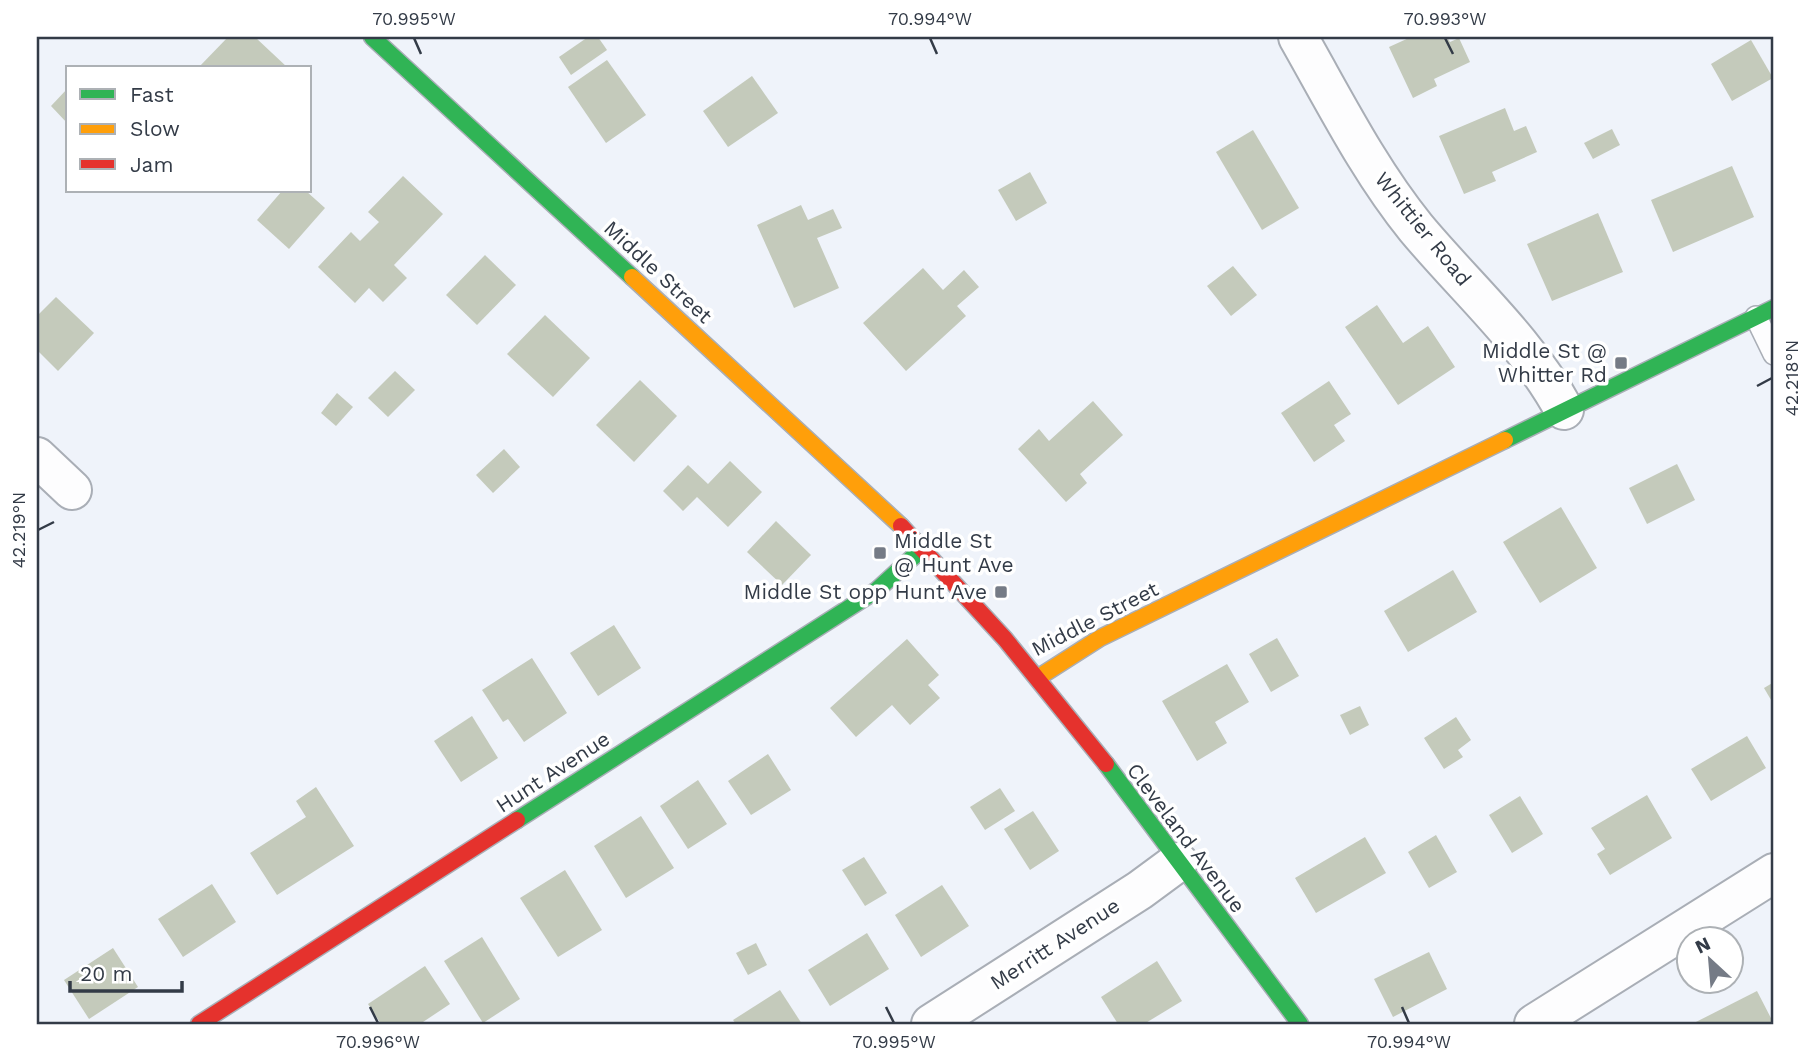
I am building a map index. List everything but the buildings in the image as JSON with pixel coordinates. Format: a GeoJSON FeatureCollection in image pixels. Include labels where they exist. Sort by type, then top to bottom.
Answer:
{"type":"FeatureCollection","features":[{"type":"Feature","properties":{"kind":"street","name":"Middle Street"},"geometry":{"type":"LineString","coordinates":[[372,37],[923,548],[970,597],[1038,677],[1100,638],[1765,313]]}},
{"type":"Feature","properties":{"kind":"street","name":"Whittier Road"},"geometry":{"type":"LineString","coordinates":[[1298,37],[1361,148],[1397,202],[1530,358],[1564,410]]}},
{"type":"Feature","properties":{"kind":"street"},"geometry":{"type":"LineString","coordinates":[[37,457],[72,489]]}},
{"type":"Feature","properties":{"kind":"street","name":"Hunt Avenue"},"geometry":{"type":"LineString","coordinates":[[199,1024],[877,590],[923,548]]}},
{"type":"Feature","properties":{"kind":"street","name":"Cleveland Avenue"},"geometry":{"type":"LineString","coordinates":[[1038,677],[1300,1024]]}},
{"type":"Feature","properties":{"kind":"street","name":"Merritt Avenue"},"geometry":{"type":"LineString","coordinates":[[931,1024],[1130,897],[1178,862]]}},
{"type":"Feature","properties":{"kind":"street"},"geometry":{"type":"LineString","coordinates":[[1534,1024],[1774,873]]}},
{"type":"Feature","properties":{"kind":"lane"},"geometry":{"type":"LineString","coordinates":[[1765,313],[1774,354]]}},
{"type":"Feature","properties":{"kind":"traffic: fast"},"geometry":{"type":"LineString","coordinates":[[372,37],[632,277]]}},
{"type":"Feature","properties":{"kind":"traffic: fast"},"geometry":{"type":"LineString","coordinates":[[1505,440],[1774,308]]}},
{"type":"Feature","properties":{"kind":"traffic: fast"},"geometry":{"type":"LineString","coordinates":[[517,820],[877,590],[923,548]]}},
{"type":"Feature","properties":{"kind":"traffic: fast"},"geometry":{"type":"LineString","coordinates":[[1106,764],[1300,1024]]}},
{"type":"Feature","properties":{"kind":"traffic: slow"},"geometry":{"type":"LineString","coordinates":[[632,277],[901,526]]}},
{"type":"Feature","properties":{"kind":"traffic: slow"},"geometry":{"type":"LineString","coordinates":[[1039,677],[1100,638],[1505,440]]}},
{"type":"Feature","properties":{"kind":"traffic: jam"},"geometry":{"type":"LineString","coordinates":[[901,526],[1005,639],[1106,764]]}},
{"type":"Feature","properties":{"kind":"traffic: jam"},"geometry":{"type":"LineString","coordinates":[[199,1024],[517,820]]}},
{"type":"Feature","properties":{"kind":"place","name":"Middle St @ Whitter Rd"},"geometry":{"type":"Point","coordinates":[1621,363]}},
{"type":"Feature","properties":{"kind":"place","name":"Middle St @ Hunt Ave"},"geometry":{"type":"Point","coordinates":[880,553]}},
{"type":"Feature","properties":{"kind":"place","name":"Middle St opp Hunt Ave"},"geometry":{"type":"Point","coordinates":[1001,592]}}]}
